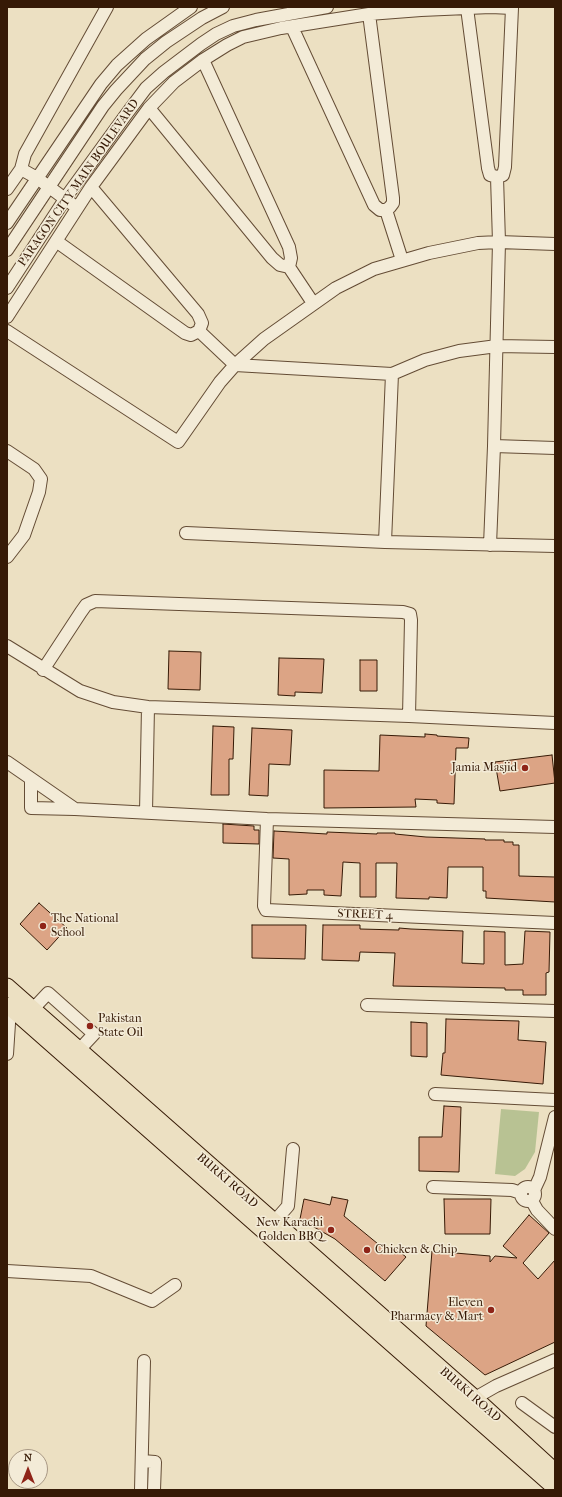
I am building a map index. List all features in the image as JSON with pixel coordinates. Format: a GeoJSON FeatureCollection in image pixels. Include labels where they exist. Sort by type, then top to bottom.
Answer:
{"type":"FeatureCollection","features":[{"type":"Feature","properties":{"kind":"main road","name":"BURKI ROAD"},"geometry":{"type":"LineString","coordinates":[[7,986],[274,1222],[470,1403],[555,1488]]}},
{"type":"Feature","properties":{"kind":"main road","name":"BURKI ROAD"},"geometry":{"type":"LineString","coordinates":[[8,1006],[470,1403],[555,1471]]}},
{"type":"Feature","properties":{"kind":"street"},"geometry":{"type":"LineString","coordinates":[[7,189],[21,169],[26,154],[107,7]]}},
{"type":"Feature","properties":{"kind":"street"},"geometry":{"type":"LineString","coordinates":[[7,223],[90,99],[117,65],[146,39],[191,7]]}},
{"type":"Feature","properties":{"kind":"street"},"geometry":{"type":"LineString","coordinates":[[7,250],[103,106],[116,90],[145,59],[178,33],[223,7]]}},
{"type":"Feature","properties":{"kind":"street","name":"PARAGON CITY MAIN BOULEVARD"},"geometry":{"type":"LineString","coordinates":[[7,288],[65,199],[146,88],[164,72],[216,34],[234,26],[256,20],[327,7]]}},
{"type":"Feature","properties":{"kind":"street"},"geometry":{"type":"LineString","coordinates":[[330,7],[332,20]]}},
{"type":"Feature","properties":{"kind":"street"},"geometry":{"type":"LineString","coordinates":[[7,317],[91,187],[149,108],[174,82],[202,60],[227,44],[243,37],[263,32],[369,14],[421,10],[467,8],[490,7],[512,8],[505,167],[503,175],[497,178],[490,175],[488,168],[467,8]]}},
{"type":"Feature","properties":{"kind":"street"},"geometry":{"type":"LineString","coordinates":[[292,27],[374,205],[380,210],[386,210],[393,203],[393,198],[369,14]]}},
{"type":"Feature","properties":{"kind":"street"},"geometry":{"type":"LineString","coordinates":[[202,60],[289,247],[291,258],[289,267]]}},
{"type":"Feature","properties":{"kind":"street"},"geometry":{"type":"LineString","coordinates":[[164,72],[174,82]]}},
{"type":"Feature","properties":{"kind":"street"},"geometry":{"type":"LineString","coordinates":[[149,108],[272,258],[280,265],[289,267],[313,303]]}},
{"type":"Feature","properties":{"kind":"street"},"geometry":{"type":"LineString","coordinates":[[21,169],[49,186],[78,208]]}},
{"type":"Feature","properties":{"kind":"street"},"geometry":{"type":"LineString","coordinates":[[490,545],[499,242],[497,178]]}},
{"type":"Feature","properties":{"kind":"street"},"geometry":{"type":"LineString","coordinates":[[56,241],[184,333],[191,335],[199,331],[202,323],[198,314],[91,187]]}},
{"type":"Feature","properties":{"kind":"street"},"geometry":{"type":"LineString","coordinates":[[386,210],[402,260]]}},
{"type":"Feature","properties":{"kind":"street"},"geometry":{"type":"LineString","coordinates":[[7,331],[178,442],[220,382],[235,365],[264,339],[336,288],[367,272],[402,260],[436,251],[478,243],[499,242],[555,244]]}},
{"type":"Feature","properties":{"kind":"street"},"geometry":{"type":"LineString","coordinates":[[199,331],[235,365],[392,374],[425,360],[459,351],[497,346],[555,347]]}},
{"type":"Feature","properties":{"kind":"street"},"geometry":{"type":"LineString","coordinates":[[385,542],[392,374]]}},
{"type":"Feature","properties":{"kind":"street"},"geometry":{"type":"LineString","coordinates":[[494,446],[555,448]]}},
{"type":"Feature","properties":{"kind":"street"},"geometry":{"type":"LineString","coordinates":[[7,451],[34,469],[40,480],[39,492],[24,535],[9,551]]}},
{"type":"Feature","properties":{"kind":"street"},"geometry":{"type":"LineString","coordinates":[[186,533],[385,542],[555,546]]}},
{"type":"Feature","properties":{"kind":"street"},"geometry":{"type":"LineString","coordinates":[[44,670],[86,605],[95,601],[403,612],[410,614],[411,620],[409,716]]}},
{"type":"Feature","properties":{"kind":"street"},"geometry":{"type":"LineString","coordinates":[[7,646],[80,691],[113,702],[148,707],[409,716],[555,723]]}},
{"type":"Feature","properties":{"kind":"street"},"geometry":{"type":"LineString","coordinates":[[146,812],[148,707]]}},
{"type":"Feature","properties":{"kind":"street"},"geometry":{"type":"LineString","coordinates":[[7,762],[75,809]]}},
{"type":"Feature","properties":{"kind":"street"},"geometry":{"type":"LineString","coordinates":[[31,779],[31,808],[146,812],[268,819],[555,827]]}},
{"type":"Feature","properties":{"kind":"street","name":"STREET 4"},"geometry":{"type":"LineString","coordinates":[[268,819],[264,906],[266,910],[555,923]]}},
{"type":"Feature","properties":{"kind":"street"},"geometry":{"type":"LineString","coordinates":[[33,1009],[48,993],[94,1034],[79,1050]]}},
{"type":"Feature","properties":{"kind":"street"},"geometry":{"type":"LineString","coordinates":[[367,1005],[555,1012]]}},
{"type":"Feature","properties":{"kind":"street"},"geometry":{"type":"LineString","coordinates":[[7,1054],[8,1006]]}},
{"type":"Feature","properties":{"kind":"street"},"geometry":{"type":"LineString","coordinates":[[435,1094],[555,1100]]}},
{"type":"Feature","properties":{"kind":"street"},"geometry":{"type":"LineString","coordinates":[[533,1195],[540,1177],[555,1116]]}},
{"type":"Feature","properties":{"kind":"street"},"geometry":{"type":"LineString","coordinates":[[274,1222],[288,1206],[293,1149]]}},
{"type":"Feature","properties":{"kind":"street"},"geometry":{"type":"LineString","coordinates":[[433,1187],[512,1190],[521,1193],[523,1189],[527,1187],[533,1195],[537,1210],[555,1229]]}},
{"type":"Feature","properties":{"kind":"street"},"geometry":{"type":"LineString","coordinates":[[7,1271],[91,1276],[152,1301],[175,1285]]}},
{"type":"Feature","properties":{"kind":"street"},"geometry":{"type":"LineString","coordinates":[[470,1403],[496,1386],[555,1360]]}},
{"type":"Feature","properties":{"kind":"street"},"geometry":{"type":"LineString","coordinates":[[141,1490],[144,1361]]}},
{"type":"Feature","properties":{"kind":"street"},"geometry":{"type":"LineString","coordinates":[[522,1403],[555,1427]]}},
{"type":"Feature","properties":{"kind":"street"},"geometry":{"type":"LineString","coordinates":[[142,1461],[155,1462],[154,1490]]}},
{"type":"Feature","properties":{"kind":"green space"},"geometry":{"type":"Polygon","coordinates":[[[501,1109],[539,1112],[535,1152],[525,1169],[515,1176],[495,1174],[501,1109]]]}},
{"type":"Feature","properties":{"kind":"building"},"geometry":{"type":"Polygon","coordinates":[[[169,651],[201,652],[200,690],[168,689],[169,651]]]}},
{"type":"Feature","properties":{"kind":"building"},"geometry":{"type":"Polygon","coordinates":[[[279,658],[324,659],[322,693],[295,692],[295,696],[278,695],[279,658]]]}},
{"type":"Feature","properties":{"kind":"building"},"geometry":{"type":"Polygon","coordinates":[[[360,660],[377,660],[377,691],[360,691],[360,660]]]}},
{"type":"Feature","properties":{"kind":"building"},"geometry":{"type":"Polygon","coordinates":[[[213,726],[234,727],[233,759],[229,759],[229,795],[211,795],[213,726]]]}},
{"type":"Feature","properties":{"kind":"building"},"geometry":{"type":"Polygon","coordinates":[[[252,728],[292,730],[290,765],[269,764],[268,796],[249,795],[252,728]]]}},
{"type":"Feature","properties":{"kind":"building"},"geometry":{"type":"Polygon","coordinates":[[[425,734],[469,738],[468,748],[456,748],[454,804],[437,803],[437,800],[415,799],[416,807],[324,808],[324,770],[379,771],[380,735],[425,737],[425,734]]]}},
{"type":"Feature","properties":{"kind":"building","name":"Jamia Masjid"},"geometry":{"type":"Polygon","coordinates":[[[552,755],[555,783],[500,791],[495,762],[552,755]]]}},
{"type":"Feature","properties":{"kind":"building"},"geometry":{"type":"Polygon","coordinates":[[[223,824],[254,826],[254,830],[259,830],[259,844],[223,843],[223,824]]]}},
{"type":"Feature","properties":{"kind":"building"},"geometry":{"type":"Polygon","coordinates":[[[274,831],[327,834],[327,832],[377,834],[395,833],[426,837],[504,840],[504,842],[513,842],[513,845],[519,845],[519,876],[555,877],[555,902],[486,898],[486,891],[483,891],[483,867],[448,867],[447,898],[396,898],[397,863],[376,863],[376,897],[360,897],[360,863],[343,862],[341,896],[324,895],[324,890],[307,890],[307,894],[289,895],[289,859],[273,858],[274,831]]]}},
{"type":"Feature","properties":{"kind":"building","name":"The National School"},"geometry":{"type":"Polygon","coordinates":[[[39,903],[67,928],[47,950],[20,924],[39,903]]]}},
{"type":"Feature","properties":{"kind":"building"},"geometry":{"type":"Polygon","coordinates":[[[252,925],[306,925],[305,959],[252,958],[252,925]]]}},
{"type":"Feature","properties":{"kind":"building"},"geometry":{"type":"Polygon","coordinates":[[[323,925],[360,925],[360,929],[399,930],[399,928],[463,931],[462,963],[484,964],[484,931],[505,932],[505,965],[523,964],[525,931],[550,932],[549,972],[546,973],[546,995],[523,995],[523,990],[505,990],[505,988],[393,986],[395,953],[360,952],[359,961],[322,960],[323,925]]]}},
{"type":"Feature","properties":{"kind":"building"},"geometry":{"type":"Polygon","coordinates":[[[446,1019],[519,1021],[518,1040],[546,1042],[543,1084],[441,1075],[443,1053],[445,1053],[446,1019]]]}},
{"type":"Feature","properties":{"kind":"building"},"geometry":{"type":"Polygon","coordinates":[[[411,1022],[427,1023],[427,1057],[411,1056],[411,1022]]]}},
{"type":"Feature","properties":{"kind":"building"},"geometry":{"type":"Polygon","coordinates":[[[444,1106],[461,1107],[459,1172],[419,1171],[419,1137],[442,1137],[444,1106]]]}},
{"type":"Feature","properties":{"kind":"building"},"geometry":{"type":"Polygon","coordinates":[[[332,1197],[348,1200],[344,1216],[389,1253],[394,1247],[406,1257],[385,1281],[335,1239],[300,1219],[304,1199],[330,1205],[332,1197]]]}},
{"type":"Feature","properties":{"kind":"building"},"geometry":{"type":"Polygon","coordinates":[[[444,1199],[491,1199],[490,1234],[445,1234],[444,1199]]]}},
{"type":"Feature","properties":{"kind":"building","name":"Eleven Pharmacy & Mart"},"geometry":{"type":"Polygon","coordinates":[[[529,1215],[549,1233],[523,1263],[538,1279],[555,1260],[555,1342],[485,1375],[426,1326],[432,1251],[490,1256],[490,1262],[495,1256],[517,1258],[503,1246],[529,1215]]]}},
{"type":"Feature","properties":{"kind":"place","name":"Jamia Masjid"},"geometry":{"type":"Point","coordinates":[525,768]}},
{"type":"Feature","properties":{"kind":"place","name":"The National School"},"geometry":{"type":"Point","coordinates":[43,926]}},
{"type":"Feature","properties":{"kind":"place","name":"Pakistan State Oil"},"geometry":{"type":"Point","coordinates":[90,1026]}},
{"type":"Feature","properties":{"kind":"place","name":"New Karachi Golden BBQ"},"geometry":{"type":"Point","coordinates":[331,1230]}},
{"type":"Feature","properties":{"kind":"place","name":"Chicken & Chip"},"geometry":{"type":"Point","coordinates":[367,1250]}},
{"type":"Feature","properties":{"kind":"place","name":"Eleven Pharmacy & Mart"},"geometry":{"type":"Point","coordinates":[491,1310]}}]}
